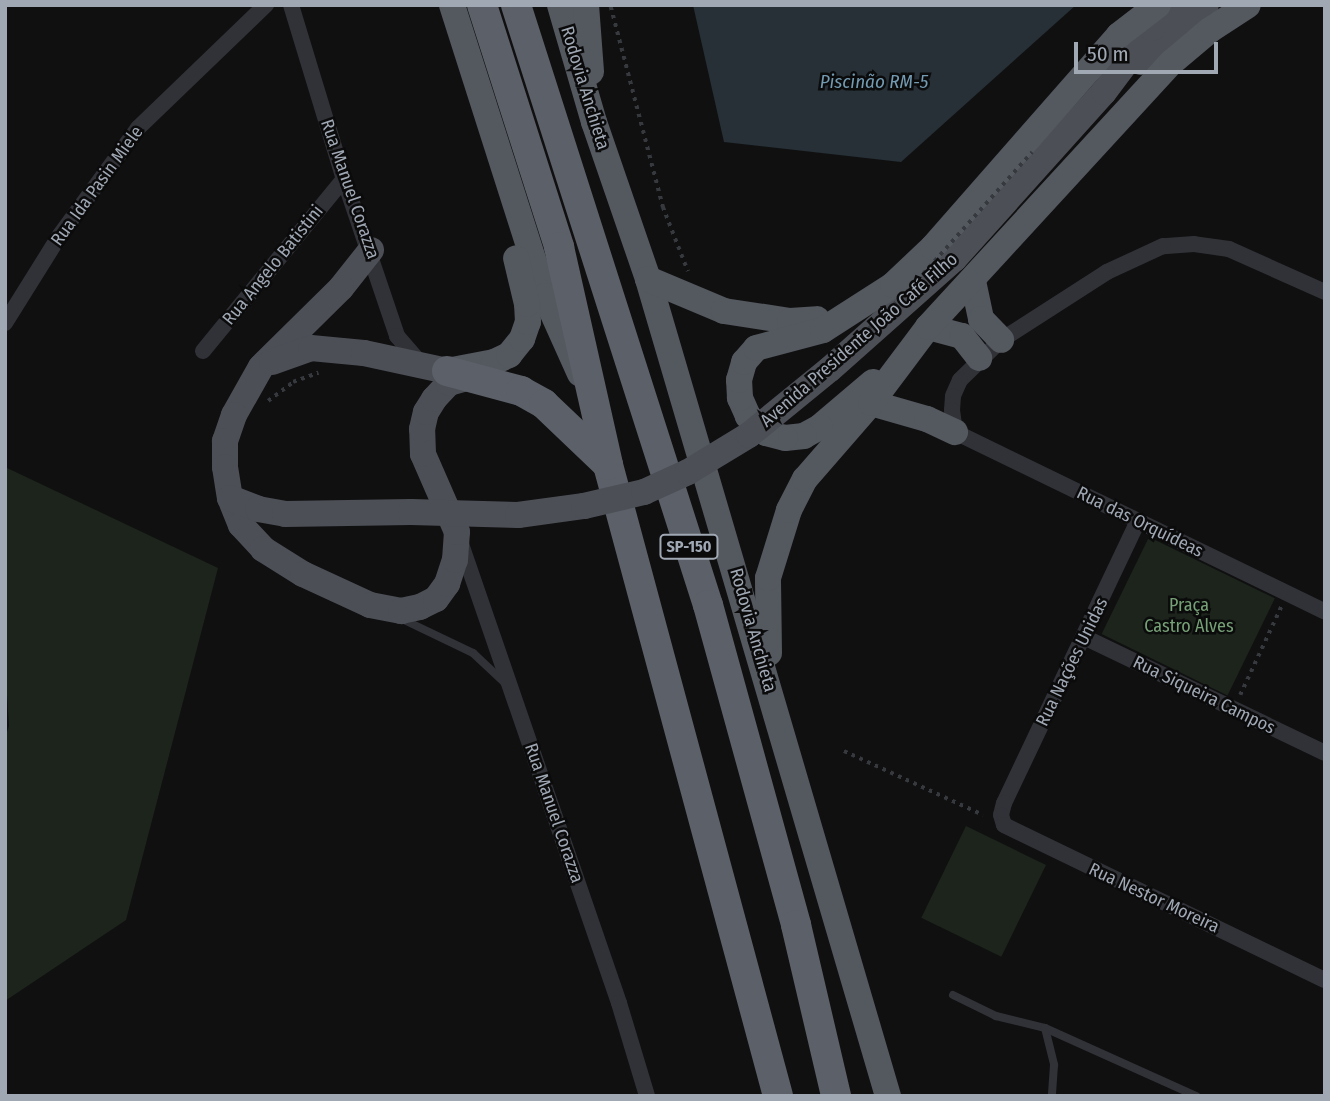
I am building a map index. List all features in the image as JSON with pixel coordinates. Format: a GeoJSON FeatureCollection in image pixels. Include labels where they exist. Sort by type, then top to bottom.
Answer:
{"type":"FeatureCollection","features":[{"type":"Feature","properties":{"kind":"highway","name":"SP-150"},"geometry":{"type":"LineString","coordinates":[[452,5],[545,296],[597,411]]}},
{"type":"Feature","properties":{"kind":"highway","name":"SP-150"},"geometry":{"type":"LineString","coordinates":[[482,5],[559,247],[608,465],[778,1096]]}},
{"type":"Feature","properties":{"kind":"highway","name":"Rodovia Anchieta"},"geometry":{"type":"LineString","coordinates":[[516,5],[708,605],[796,925],[836,1096]]}},
{"type":"Feature","properties":{"kind":"highway","name":"Rodovia Anchieta"},"geometry":{"type":"LineString","coordinates":[[560,5],[594,122],[649,279],[888,1096]]}},
{"type":"Feature","properties":{"kind":"highway"},"geometry":{"type":"LineString","coordinates":[[586,5],[594,122]]}},
{"type":"Feature","properties":{"kind":"highway"},"geometry":{"type":"LineString","coordinates":[[898,365],[857,393],[820,427],[804,436],[785,438],[766,433],[748,416],[740,398],[739,380],[744,362],[756,348],[823,330],[893,285],[933,247],[1031,143],[1119,35],[1158,5]]}},
{"type":"Feature","properties":{"kind":"highway"},"geometry":{"type":"LineString","coordinates":[[770,687],[768,578],[777,542],[805,479],[871,403],[928,327],[1172,62],[1210,30],[1248,5]]}},
{"type":"Feature","properties":{"kind":"highway"},"geometry":{"type":"LineString","coordinates":[[446,371],[476,367],[509,355],[522,339],[528,322],[527,304],[503,207],[495,139]]}},
{"type":"Feature","properties":{"kind":"highway"},"geometry":{"type":"LineString","coordinates":[[649,279],[723,311],[753,317],[790,321],[847,317]]}},
{"type":"Feature","properties":{"kind":"highway"},"geometry":{"type":"LineString","coordinates":[[973,281],[981,319],[1001,340]]}},
{"type":"Feature","properties":{"kind":"highway"},"geometry":{"type":"LineString","coordinates":[[928,327],[962,336],[979,358]]}},
{"type":"Feature","properties":{"kind":"highway"},"geometry":{"type":"LineString","coordinates":[[446,371],[521,391],[544,404],[608,465]]}},
{"type":"Feature","properties":{"kind":"highway"},"geometry":{"type":"LineString","coordinates":[[871,403],[926,419],[955,432]]}},
{"type":"Feature","properties":{"kind":"main road","name":"Avenida Presidente João Café Filho"},"geometry":{"type":"LineString","coordinates":[[230,498],[258,509],[285,514],[411,512],[518,515],[644,492],[688,472],[749,435],[789,404],[954,259],[1102,94],[1152,27],[1172,5]]}},
{"type":"Feature","properties":{"kind":"main road","name":"Avenida Presidente João Café Filho"},"geometry":{"type":"LineString","coordinates":[[1102,94],[1206,5]]}},
{"type":"Feature","properties":{"kind":"main road"},"geometry":{"type":"LineString","coordinates":[[261,367],[290,353],[311,348],[331,349],[446,371],[449,383],[426,412],[422,429],[423,454],[457,532],[455,560],[447,584],[436,599],[420,607],[401,611],[370,605],[303,574],[263,549],[242,525],[230,498],[225,467],[225,441],[234,415],[261,367],[341,288],[370,250]]}},
{"type":"Feature","properties":{"kind":"street","name":"Rua Ida Pasin Miele"},"geometry":{"type":"LineString","coordinates":[[5,323],[60,235],[138,128],[266,5]]}},
{"type":"Feature","properties":{"kind":"street","name":"Rua Manuel Corazza"},"geometry":{"type":"LineString","coordinates":[[291,5],[344,179],[397,335],[446,371]]}},
{"type":"Feature","properties":{"kind":"street","name":"Rua Angelo Batistini"},"geometry":{"type":"LineString","coordinates":[[203,351],[344,179]]}},
{"type":"Feature","properties":{"kind":"street"},"geometry":{"type":"LineString","coordinates":[[955,432],[953,396],[960,380],[979,358],[1001,340],[1107,272],[1163,246],[1194,244],[1229,249],[1325,292]]}},
{"type":"Feature","properties":{"kind":"street"},"geometry":{"type":"LineString","coordinates":[[5,293],[27,287]]}},
{"type":"Feature","properties":{"kind":"street","name":"Rua das Orquídeas"},"geometry":{"type":"LineString","coordinates":[[955,432],[1325,612]]}},
{"type":"Feature","properties":{"kind":"street","name":"Rua Nações Unidas"},"geometry":{"type":"LineString","coordinates":[[1004,825],[1001,815],[1004,803],[1138,521]]}},
{"type":"Feature","properties":{"kind":"street","name":"Rua Manuel Corazza"},"geometry":{"type":"LineString","coordinates":[[457,532],[647,1096]]}},
{"type":"Feature","properties":{"kind":"street","name":"Rua Siqueira Campos"},"geometry":{"type":"LineString","coordinates":[[1084,637],[1325,753]]}},
{"type":"Feature","properties":{"kind":"street","name":"Rua Nestor Moreira"},"geometry":{"type":"LineString","coordinates":[[1004,825],[1325,979]]}},
{"type":"Feature","properties":{"kind":"lane"},"geometry":{"type":"LineString","coordinates":[[370,605],[473,653],[512,690]]}},
{"type":"Feature","properties":{"kind":"lane"},"geometry":{"type":"LineString","coordinates":[[953,995],[996,1016],[1045,1028],[1196,1096]]}},
{"type":"Feature","properties":{"kind":"lane"},"geometry":{"type":"LineString","coordinates":[[1045,1028],[1054,1065],[1052,1096]]}},
{"type":"Feature","properties":{"kind":"path"},"geometry":{"type":"LineString","coordinates":[[610,5],[663,207],[688,271],[696,279]]}},
{"type":"Feature","properties":{"kind":"path"},"geometry":{"type":"LineString","coordinates":[[834,360],[906,293],[1031,143]]}},
{"type":"Feature","properties":{"kind":"path"},"geometry":{"type":"LineString","coordinates":[[265,406],[293,382],[334,371],[331,349]]}},
{"type":"Feature","properties":{"kind":"path"},"geometry":{"type":"LineString","coordinates":[[1233,710],[1287,594]]}},
{"type":"Feature","properties":{"kind":"path"},"geometry":{"type":"LineString","coordinates":[[844,751],[1004,825]]}},
{"type":"Feature","properties":{"kind":"green space"},"geometry":{"type":"Polygon","coordinates":[[[5,467],[218,568],[126,920],[5,1001],[5,738],[9,726],[5,664],[5,467]]]}},
{"type":"Feature","properties":{"kind":"green space","name":"Praça Castro Alves"},"geometry":{"type":"Polygon","coordinates":[[[1149,537],[1275,598],[1227,695],[1102,634],[1149,537]]]}},
{"type":"Feature","properties":{"kind":"green space"},"geometry":{"type":"Polygon","coordinates":[[[966,826],[1046,865],[1001,957],[921,918],[966,826]]]}},
{"type":"Feature","properties":{"kind":"water","name":"Piscinão RM-5"},"geometry":{"type":"Polygon","coordinates":[[[693,5],[1076,5],[901,162],[724,142],[693,5]]]}}]}
